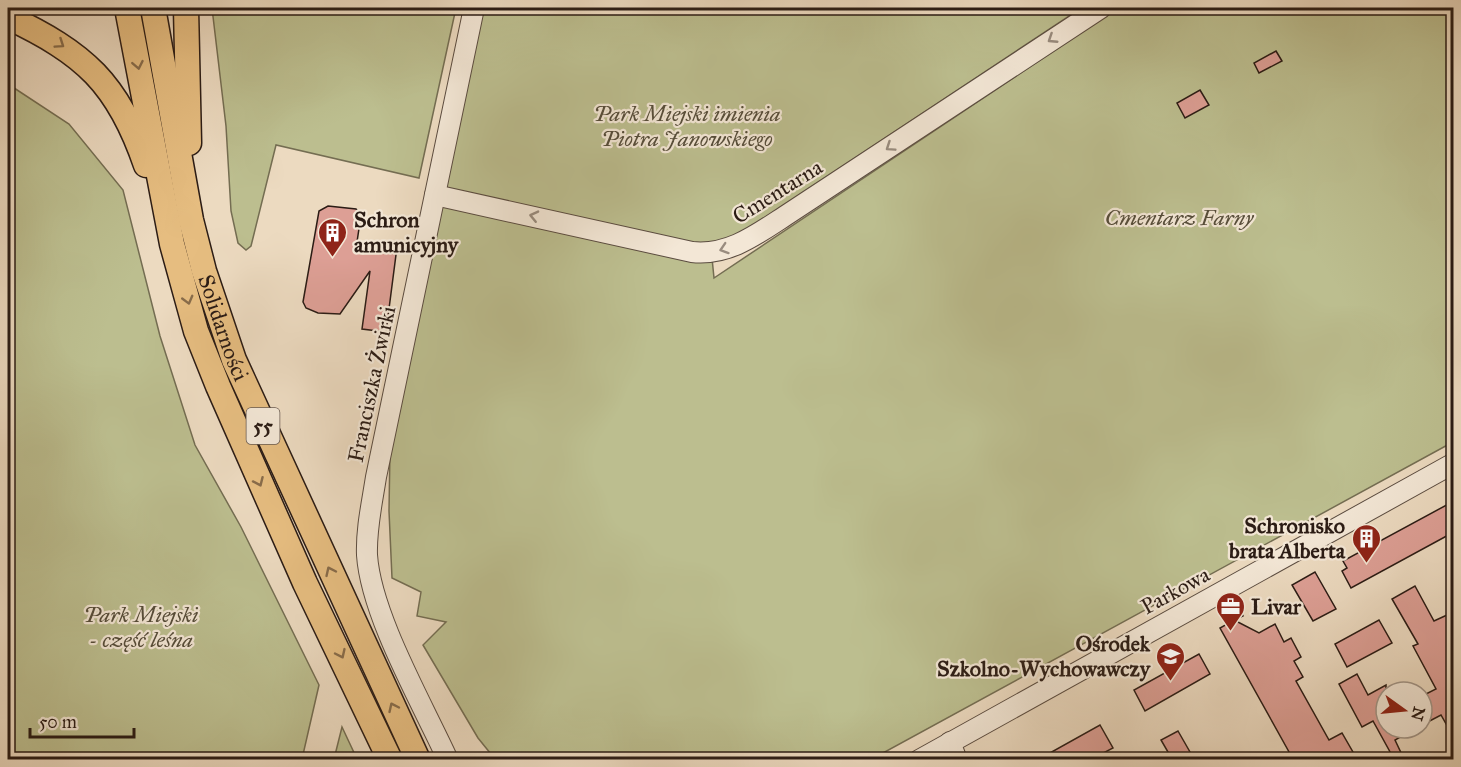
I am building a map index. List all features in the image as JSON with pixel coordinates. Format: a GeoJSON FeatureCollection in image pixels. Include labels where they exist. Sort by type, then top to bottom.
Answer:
{"type":"FeatureCollection","features":[{"type":"Feature","properties":{"kind":"main road","name":"Solidarności"},"geometry":{"type":"LineString","coordinates":[[127,8],[172,244],[196,331],[305,583],[390,759]]}},
{"type":"Feature","properties":{"kind":"main road","name":"Solidarności"},"geometry":{"type":"LineString","coordinates":[[153,8],[191,220],[204,271],[234,360],[418,759]]}},
{"type":"Feature","properties":{"kind":"main road"},"geometry":{"type":"LineString","coordinates":[[186,8],[191,220]]}},
{"type":"Feature","properties":{"kind":"main road"},"geometry":{"type":"LineString","coordinates":[[8,17],[51,38],[97,73],[126,117],[136,138],[172,244]]}},
{"type":"Feature","properties":{"kind":"street","name":"Franciszka Żwirki"},"geometry":{"type":"LineString","coordinates":[[448,759],[381,613],[372,586],[367,556],[367,533],[376,477],[474,8]]}},
{"type":"Feature","properties":{"kind":"street","name":"Cmentarna"},"geometry":{"type":"LineString","coordinates":[[435,195],[692,252],[722,251],[749,239],[785,216],[1101,8]]}},
{"type":"Feature","properties":{"kind":"street","name":"Parkowa"},"geometry":{"type":"LineString","coordinates":[[919,759],[953,751],[1454,463]]}},
{"type":"Feature","properties":{"kind":"green space"},"geometry":{"type":"Polygon","coordinates":[[[212,8],[456,8],[419,178],[276,145],[251,246],[246,250],[238,243],[231,211],[226,126],[212,8]]]}},
{"type":"Feature","properties":{"kind":"green space"},"geometry":{"type":"Polygon","coordinates":[[[480,8],[1081,8],[745,231],[711,248],[714,278],[1118,8],[1453,8],[1453,442],[872,759],[495,759],[478,738],[423,645],[446,622],[417,616],[421,592],[392,578],[389,511],[390,449],[480,8]]]}},
{"type":"Feature","properties":{"kind":"green space","name":"Park Miejski - część leśna"},"geometry":{"type":"Polygon","coordinates":[[[8,84],[69,124],[123,190],[160,336],[195,445],[241,527],[319,685],[302,759],[8,759],[8,84]]]}},
{"type":"Feature","properties":{"kind":"green space"},"geometry":{"type":"Polygon","coordinates":[[[342,727],[357,759],[334,759],[342,727]]]}},
{"type":"Feature","properties":{"kind":"building"},"geometry":{"type":"Polygon","coordinates":[[[1276,51],[1282,61],[1259,73],[1254,63],[1276,51]]]}},
{"type":"Feature","properties":{"kind":"building"},"geometry":{"type":"Polygon","coordinates":[[[1200,90],[1209,105],[1185,118],[1177,103],[1200,90]]]}},
{"type":"Feature","properties":{"kind":"building","name":"Schron amunicyjny"},"geometry":{"type":"Polygon","coordinates":[[[328,206],[356,209],[361,215],[357,242],[397,247],[386,332],[362,329],[370,271],[340,314],[318,313],[306,308],[303,302],[319,211],[328,206]]]}},
{"type":"Feature","properties":{"kind":"building"},"geometry":{"type":"Polygon","coordinates":[[[1454,501],[1454,532],[1351,588],[1342,571],[1347,568],[1343,561],[1454,501]]]}},
{"type":"Feature","properties":{"kind":"building"},"geometry":{"type":"Polygon","coordinates":[[[1315,572],[1336,609],[1313,621],[1292,585],[1315,572]]]}},
{"type":"Feature","properties":{"kind":"building"},"geometry":{"type":"Polygon","coordinates":[[[1415,586],[1434,621],[1447,615],[1454,627],[1454,738],[1441,715],[1434,719],[1434,690],[1436,689],[1434,680],[1431,680],[1413,646],[1418,644],[1392,599],[1415,586]]]}},
{"type":"Feature","properties":{"kind":"building"},"geometry":{"type":"Polygon","coordinates":[[[1238,605],[1243,616],[1228,623],[1223,613],[1238,605]]]}},
{"type":"Feature","properties":{"kind":"building"},"geometry":{"type":"Polygon","coordinates":[[[1234,620],[1259,633],[1275,624],[1284,642],[1291,638],[1301,657],[1294,661],[1303,677],[1296,681],[1329,740],[1342,733],[1357,759],[1293,759],[1220,628],[1234,620]]]}},
{"type":"Feature","properties":{"kind":"building"},"geometry":{"type":"Polygon","coordinates":[[[1379,620],[1392,643],[1347,667],[1335,644],[1379,620]]]}},
{"type":"Feature","properties":{"kind":"building"},"geometry":{"type":"Polygon","coordinates":[[[1199,654],[1210,674],[1145,711],[1134,690],[1199,654]]]}},
{"type":"Feature","properties":{"kind":"building"},"geometry":{"type":"Polygon","coordinates":[[[1357,674],[1368,695],[1374,692],[1374,723],[1373,721],[1362,727],[1339,684],[1357,674]]]}},
{"type":"Feature","properties":{"kind":"building"},"geometry":{"type":"Polygon","coordinates":[[[1100,725],[1113,748],[1092,759],[1039,759],[1100,725]]]}},
{"type":"Feature","properties":{"kind":"building"},"geometry":{"type":"Polygon","coordinates":[[[1178,731],[1194,759],[1172,759],[1161,740],[1178,731]]]}},
{"type":"Feature","properties":{"kind":"building"},"geometry":{"type":"Polygon","coordinates":[[[1384,740],[1395,740],[1404,759],[1394,759],[1384,740]]]}},
{"type":"Feature","properties":{"kind":"place","name":"Schron amunicyjny"},"geometry":{"type":"Point","coordinates":[333,258]}},
{"type":"Feature","properties":{"kind":"place","name":"Schronisko brata Alberta"},"geometry":{"type":"Point","coordinates":[1366,564]}},
{"type":"Feature","properties":{"kind":"place","name":"Livar"},"geometry":{"type":"Point","coordinates":[1230,632]}},
{"type":"Feature","properties":{"kind":"place","name":"Ośrodek Szkolno-Wychowawczy"},"geometry":{"type":"Point","coordinates":[1171,682]}},
{"type":"Feature","properties":{"kind":"park label","name":"Park Miejski imienia Piotra Janowskiego"},"geometry":{"type":"Point","coordinates":[687,126]}},
{"type":"Feature","properties":{"kind":"park label","name":"Cmentarz Farny"},"geometry":{"type":"Point","coordinates":[1179,217]}}]}
